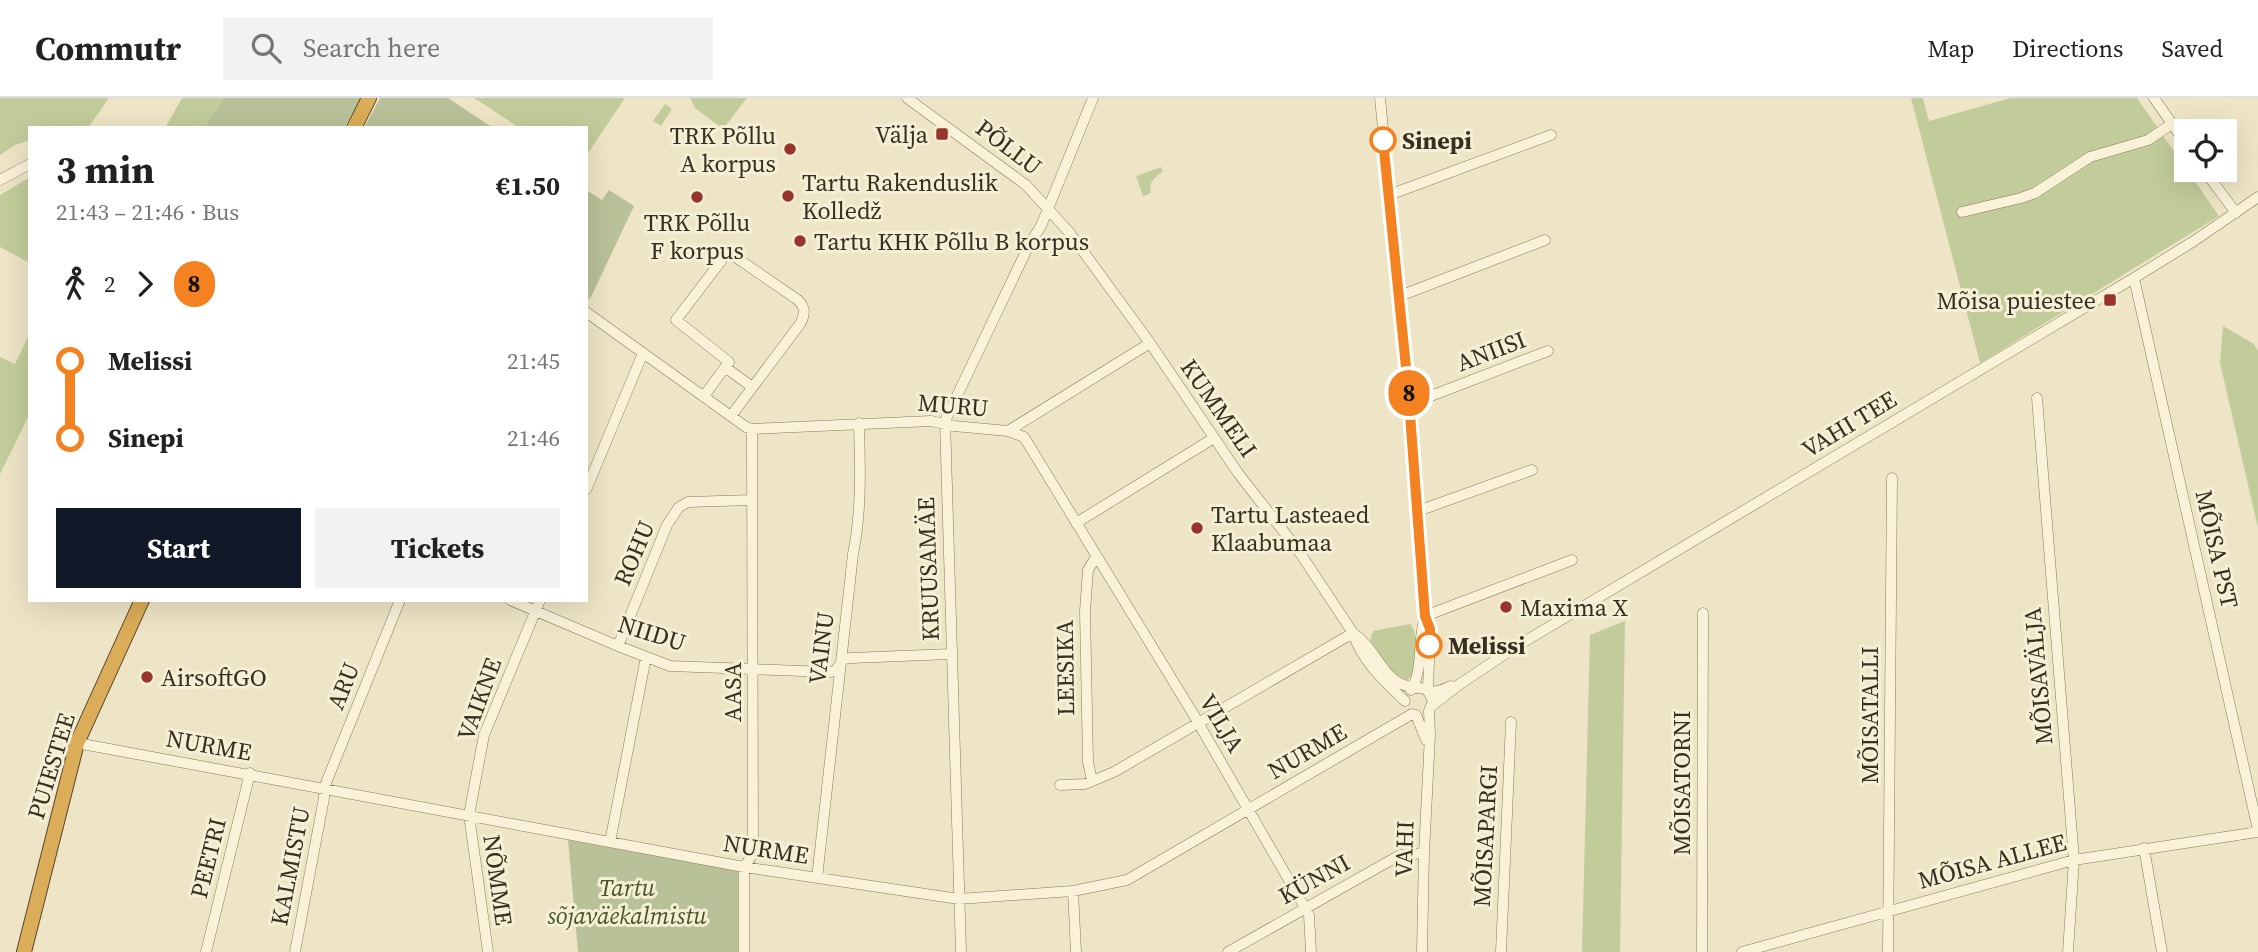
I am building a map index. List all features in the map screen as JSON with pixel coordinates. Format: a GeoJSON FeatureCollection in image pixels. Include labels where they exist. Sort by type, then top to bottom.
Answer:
{"type":"FeatureCollection","features":[{"type":"Feature","properties":{"kind":"highway"},"geometry":{"type":"LineString","coordinates":[[355,126],[369,98]]}},
{"type":"Feature","properties":{"kind":"highway","name":"PUIESTEE"},"geometry":{"type":"LineString","coordinates":[[24,952],[77,743],[141,602]]}},
{"type":"Feature","properties":{"kind":"street","name":"PÕLLU"},"geometry":{"type":"LineString","coordinates":[[907,98],[1027,185],[1049,208]]}},
{"type":"Feature","properties":{"kind":"street"},"geometry":{"type":"LineString","coordinates":[[1049,208],[1093,98]]}},
{"type":"Feature","properties":{"kind":"street"},"geometry":{"type":"LineString","coordinates":[[1380,98],[1410,404],[1425,616],[1430,629],[1428,691]]}},
{"type":"Feature","properties":{"kind":"street"},"geometry":{"type":"LineString","coordinates":[[2158,99],[2174,127]]}},
{"type":"Feature","properties":{"kind":"street"},"geometry":{"type":"LineString","coordinates":[[1962,212],[2035,193],[2090,157],[2148,140],[2172,124]]}},
{"type":"Feature","properties":{"kind":"street"},"geometry":{"type":"LineString","coordinates":[[1389,195],[1551,135]]}},
{"type":"Feature","properties":{"kind":"street"},"geometry":{"type":"LineString","coordinates":[[0,180],[28,164]]}},
{"type":"Feature","properties":{"kind":"street"},"geometry":{"type":"LineString","coordinates":[[2213,182],[2236,213]]}},
{"type":"Feature","properties":{"kind":"street","name":"VAHI TEE"},"geometry":{"type":"LineString","coordinates":[[1431,708],[1460,684],[1517,646],[2134,278],[2258,197]]}},
{"type":"Feature","properties":{"kind":"street","name":"KUMMELI"},"geometry":{"type":"LineString","coordinates":[[1049,208],[1150,343],[1214,438],[1298,550],[1353,632],[1356,644],[1377,674],[1405,701]]}},
{"type":"Feature","properties":{"kind":"street","name":"KRUUSAMÄE"},"geometry":{"type":"LineString","coordinates":[[961,952],[945,424],[1049,208]]}},
{"type":"Feature","properties":{"kind":"street"},"geometry":{"type":"LineString","coordinates":[[1399,294],[1545,240]]}},
{"type":"Feature","properties":{"kind":"street"},"geometry":{"type":"LineString","coordinates":[[704,396],[729,362],[676,320],[725,251],[798,300],[804,308],[804,317],[800,324],[731,416]]}},
{"type":"Feature","properties":{"kind":"street","name":"MÕISA PST"},"geometry":{"type":"LineString","coordinates":[[2134,278],[2258,831]]}},
{"type":"Feature","properties":{"kind":"street"},"geometry":{"type":"LineString","coordinates":[[588,313],[752,429]]}},
{"type":"Feature","properties":{"kind":"street","name":"MURU"},"geometry":{"type":"LineString","coordinates":[[752,429],[931,421],[1008,431],[1150,343]]}},
{"type":"Feature","properties":{"kind":"street","name":"ANIISI"},"geometry":{"type":"LineString","coordinates":[[1410,404],[1548,351]]}},
{"type":"Feature","properties":{"kind":"street"},"geometry":{"type":"LineString","coordinates":[[588,485],[643,353]]}},
{"type":"Feature","properties":{"kind":"street"},"geometry":{"type":"LineString","coordinates":[[725,367],[752,387]]}},
{"type":"Feature","properties":{"kind":"street","name":"MÕISAVÄLJA"},"geometry":{"type":"LineString","coordinates":[[2037,398],[2074,860],[2068,952]]}},
{"type":"Feature","properties":{"kind":"street","name":"VAINU"},"geometry":{"type":"LineString","coordinates":[[817,878],[859,519],[859,423]]}},
{"type":"Feature","properties":{"kind":"street","name":"AASA"},"geometry":{"type":"LineString","coordinates":[[744,952],[744,867],[753,854],[752,429]]}},
{"type":"Feature","properties":{"kind":"street","name":"VILJA"},"geometry":{"type":"LineString","coordinates":[[1008,431],[1024,437],[1199,723],[1306,908],[1309,915],[1311,952]]}},
{"type":"Feature","properties":{"kind":"street"},"geometry":{"type":"LineString","coordinates":[[1076,523],[1214,438]]}},
{"type":"Feature","properties":{"kind":"street"},"geometry":{"type":"LineString","coordinates":[[1418,511],[1532,470]]}},
{"type":"Feature","properties":{"kind":"street","name":"MÕISATALLI"},"geometry":{"type":"LineString","coordinates":[[1888,952],[1892,478]]}},
{"type":"Feature","properties":{"kind":"street","name":"ROHU"},"geometry":{"type":"LineString","coordinates":[[618,646],[667,525],[679,507],[688,502],[752,500]]}},
{"type":"Feature","properties":{"kind":"street","name":"LEESIKA"},"geometry":{"type":"LineString","coordinates":[[1092,781],[1088,762],[1084,611],[1088,570],[1096,557]]}},
{"type":"Feature","properties":{"kind":"street"},"geometry":{"type":"LineString","coordinates":[[1425,616],[1572,560]]}},
{"type":"Feature","properties":{"kind":"street","name":"ARU"},"geometry":{"type":"LineString","coordinates":[[324,788],[399,602]]}},
{"type":"Feature","properties":{"kind":"street","name":"NIIDU"},"geometry":{"type":"LineString","coordinates":[[515,602],[670,666],[829,672],[835,671],[844,659],[951,654]]}},
{"type":"Feature","properties":{"kind":"street","name":"VAIKNE"},"geometry":{"type":"LineString","coordinates":[[469,815],[484,735],[539,602]]}},
{"type":"Feature","properties":{"kind":"street","name":"MÕISATORNI"},"geometry":{"type":"LineString","coordinates":[[1702,952],[1703,613]]}},
{"type":"Feature","properties":{"kind":"street"},"geometry":{"type":"LineString","coordinates":[[1412,689],[1421,688],[1428,691],[1432,697],[1431,708],[1414,714],[1408,710],[1405,701],[1416,679],[1425,616]]}},
{"type":"Feature","properties":{"kind":"street"},"geometry":{"type":"LineString","coordinates":[[1060,785],[1092,781],[1114,772],[1353,632]]}},
{"type":"Feature","properties":{"kind":"street","name":"KUMMELI"},"geometry":{"type":"LineString","coordinates":[[1353,632],[1363,639],[1393,680],[1412,689]]}},
{"type":"Feature","properties":{"kind":"street"},"geometry":{"type":"LineString","coordinates":[[610,842],[646,657]]}},
{"type":"Feature","properties":{"kind":"street","name":"VAHI TEE"},"geometry":{"type":"LineString","coordinates":[[1428,691],[1437,692],[1460,684]]}},
{"type":"Feature","properties":{"kind":"street","name":"VAHI"},"geometry":{"type":"LineString","coordinates":[[1422,952],[1431,708]]}},
{"type":"Feature","properties":{"kind":"street","name":"NURME"},"geometry":{"type":"LineString","coordinates":[[77,743],[250,773],[744,867],[958,899],[1073,891],[1127,880],[1414,714]]}},
{"type":"Feature","properties":{"kind":"street","name":"VAHI"},"geometry":{"type":"LineString","coordinates":[[1414,714],[1423,728],[1428,747]]}},
{"type":"Feature","properties":{"kind":"street","name":"MÕISAPARGI"},"geometry":{"type":"LineString","coordinates":[[1501,952],[1511,723]]}},
{"type":"Feature","properties":{"kind":"street","name":"PEETRI"},"geometry":{"type":"LineString","coordinates":[[206,952],[250,773]]}},
{"type":"Feature","properties":{"kind":"street","name":"KALMISTU"},"geometry":{"type":"LineString","coordinates":[[295,952],[324,788]]}},
{"type":"Feature","properties":{"kind":"street","name":"NÕMME"},"geometry":{"type":"LineString","coordinates":[[469,815],[488,952]]}},
{"type":"Feature","properties":{"kind":"street","name":"MÕISA ALLEE"},"geometry":{"type":"LineString","coordinates":[[1742,952],[2074,860],[2258,831]]}},
{"type":"Feature","properties":{"kind":"street"},"geometry":{"type":"LineString","coordinates":[[2144,848],[2162,952]]}},
{"type":"Feature","properties":{"kind":"street","name":"KÜNNI"},"geometry":{"type":"LineString","coordinates":[[1228,952],[1401,855],[1424,853]]}},
{"type":"Feature","properties":{"kind":"street"},"geometry":{"type":"LineString","coordinates":[[1073,891],[1076,952]]}},
{"type":"Feature","properties":{"kind":"green space"},"geometry":{"type":"Polygon","coordinates":[[[0,98],[109,98],[89,126],[28,126],[28,141],[0,155],[0,98]]]}},
{"type":"Feature","properties":{"kind":"green space"},"geometry":{"type":"Polygon","coordinates":[[[182,98],[224,98],[205,126],[166,126],[182,98]]]}},
{"type":"Feature","properties":{"kind":"green space"},"geometry":{"type":"Polygon","coordinates":[[[224,98],[361,98],[345,126],[205,126],[224,98]]]}},
{"type":"Feature","properties":{"kind":"green space"},"geometry":{"type":"Polygon","coordinates":[[[380,98],[448,98],[490,126],[365,126],[380,98]]]}},
{"type":"Feature","properties":{"kind":"green space"},"geometry":{"type":"Polygon","coordinates":[[[474,98],[625,98],[588,153],[588,126],[517,126],[474,98]]]}},
{"type":"Feature","properties":{"kind":"green space"},"geometry":{"type":"Polygon","coordinates":[[[690,98],[747,98],[723,129],[695,108],[690,98]]]}},
{"type":"Feature","properties":{"kind":"green space"},"geometry":{"type":"Polygon","coordinates":[[[1911,98],[1923,98],[1929,121],[2011,98],[2137,98],[2174,151],[2174,182],[2195,182],[2219,216],[1980,363],[1911,98]]]}},
{"type":"Feature","properties":{"kind":"green space"},"geometry":{"type":"Polygon","coordinates":[[[665,104],[672,109],[661,126],[653,121],[665,104]]]}},
{"type":"Feature","properties":{"kind":"green space"},"geometry":{"type":"Polygon","coordinates":[[[1161,167],[1163,172],[1153,180],[1151,193],[1143,196],[1136,176],[1161,167]]]}},
{"type":"Feature","properties":{"kind":"green space"},"geometry":{"type":"Polygon","coordinates":[[[28,178],[28,262],[0,247],[0,195],[28,178]]]}},
{"type":"Feature","properties":{"kind":"green space"},"geometry":{"type":"Polygon","coordinates":[[[609,190],[634,206],[590,299],[588,191],[602,200],[609,190]]]}},
{"type":"Feature","properties":{"kind":"green space"},"geometry":{"type":"Polygon","coordinates":[[[2223,326],[2254,344],[2258,351],[2258,528],[2220,363],[2223,326]]]}},
{"type":"Feature","properties":{"kind":"green space"},"geometry":{"type":"Polygon","coordinates":[[[28,337],[28,417],[0,474],[0,357],[15,364],[28,337]]]}},
{"type":"Feature","properties":{"kind":"green space"},"geometry":{"type":"Polygon","coordinates":[[[1625,621],[1620,952],[1582,952],[1590,635],[1625,621]]]}},
{"type":"Feature","properties":{"kind":"green space"},"geometry":{"type":"Polygon","coordinates":[[[1410,624],[1415,634],[1416,655],[1413,675],[1405,682],[1398,680],[1370,640],[1373,631],[1410,624]]]}},
{"type":"Feature","properties":{"kind":"green space","name":"Tartu sõjaväekalmistu"},"geometry":{"type":"Polygon","coordinates":[[[568,840],[738,871],[738,952],[578,952],[568,840]]]}},
{"type":"Feature","properties":{"kind":"bus line","name":"8"},"geometry":{"type":"LineString","coordinates":[[1383,140],[1408,387],[1425,616],[1430,629],[1429,645]]}},
{"type":"Feature","properties":{"kind":"place","name":"Välja"},"geometry":{"type":"Point","coordinates":[942,134]}},
{"type":"Feature","properties":{"kind":"place","name":"Sinepi"},"geometry":{"type":"Point","coordinates":[1383,140]}},
{"type":"Feature","properties":{"kind":"place","name":"TRK Põllu A korpus"},"geometry":{"type":"Point","coordinates":[790,149]}},
{"type":"Feature","properties":{"kind":"place","name":"Tartu Rakenduslik Kolledž"},"geometry":{"type":"Point","coordinates":[788,196]}},
{"type":"Feature","properties":{"kind":"place","name":"TRK Põllu F korpus"},"geometry":{"type":"Point","coordinates":[697,197]}},
{"type":"Feature","properties":{"kind":"place","name":"Tartu KHK Põllu B korpus"},"geometry":{"type":"Point","coordinates":[800,241]}},
{"type":"Feature","properties":{"kind":"place","name":"Mõisa puiestee"},"geometry":{"type":"Point","coordinates":[2110,300]}},
{"type":"Feature","properties":{"kind":"place","name":"Tartu Lasteaed Klaabumaa"},"geometry":{"type":"Point","coordinates":[1197,528]}},
{"type":"Feature","properties":{"kind":"place","name":"Maxima X"},"geometry":{"type":"Point","coordinates":[1506,607]}},
{"type":"Feature","properties":{"kind":"place","name":"Melissi"},"geometry":{"type":"Point","coordinates":[1429,645]}},
{"type":"Feature","properties":{"kind":"place","name":"AirsoftGO"},"geometry":{"type":"Point","coordinates":[147,677]}}]}
